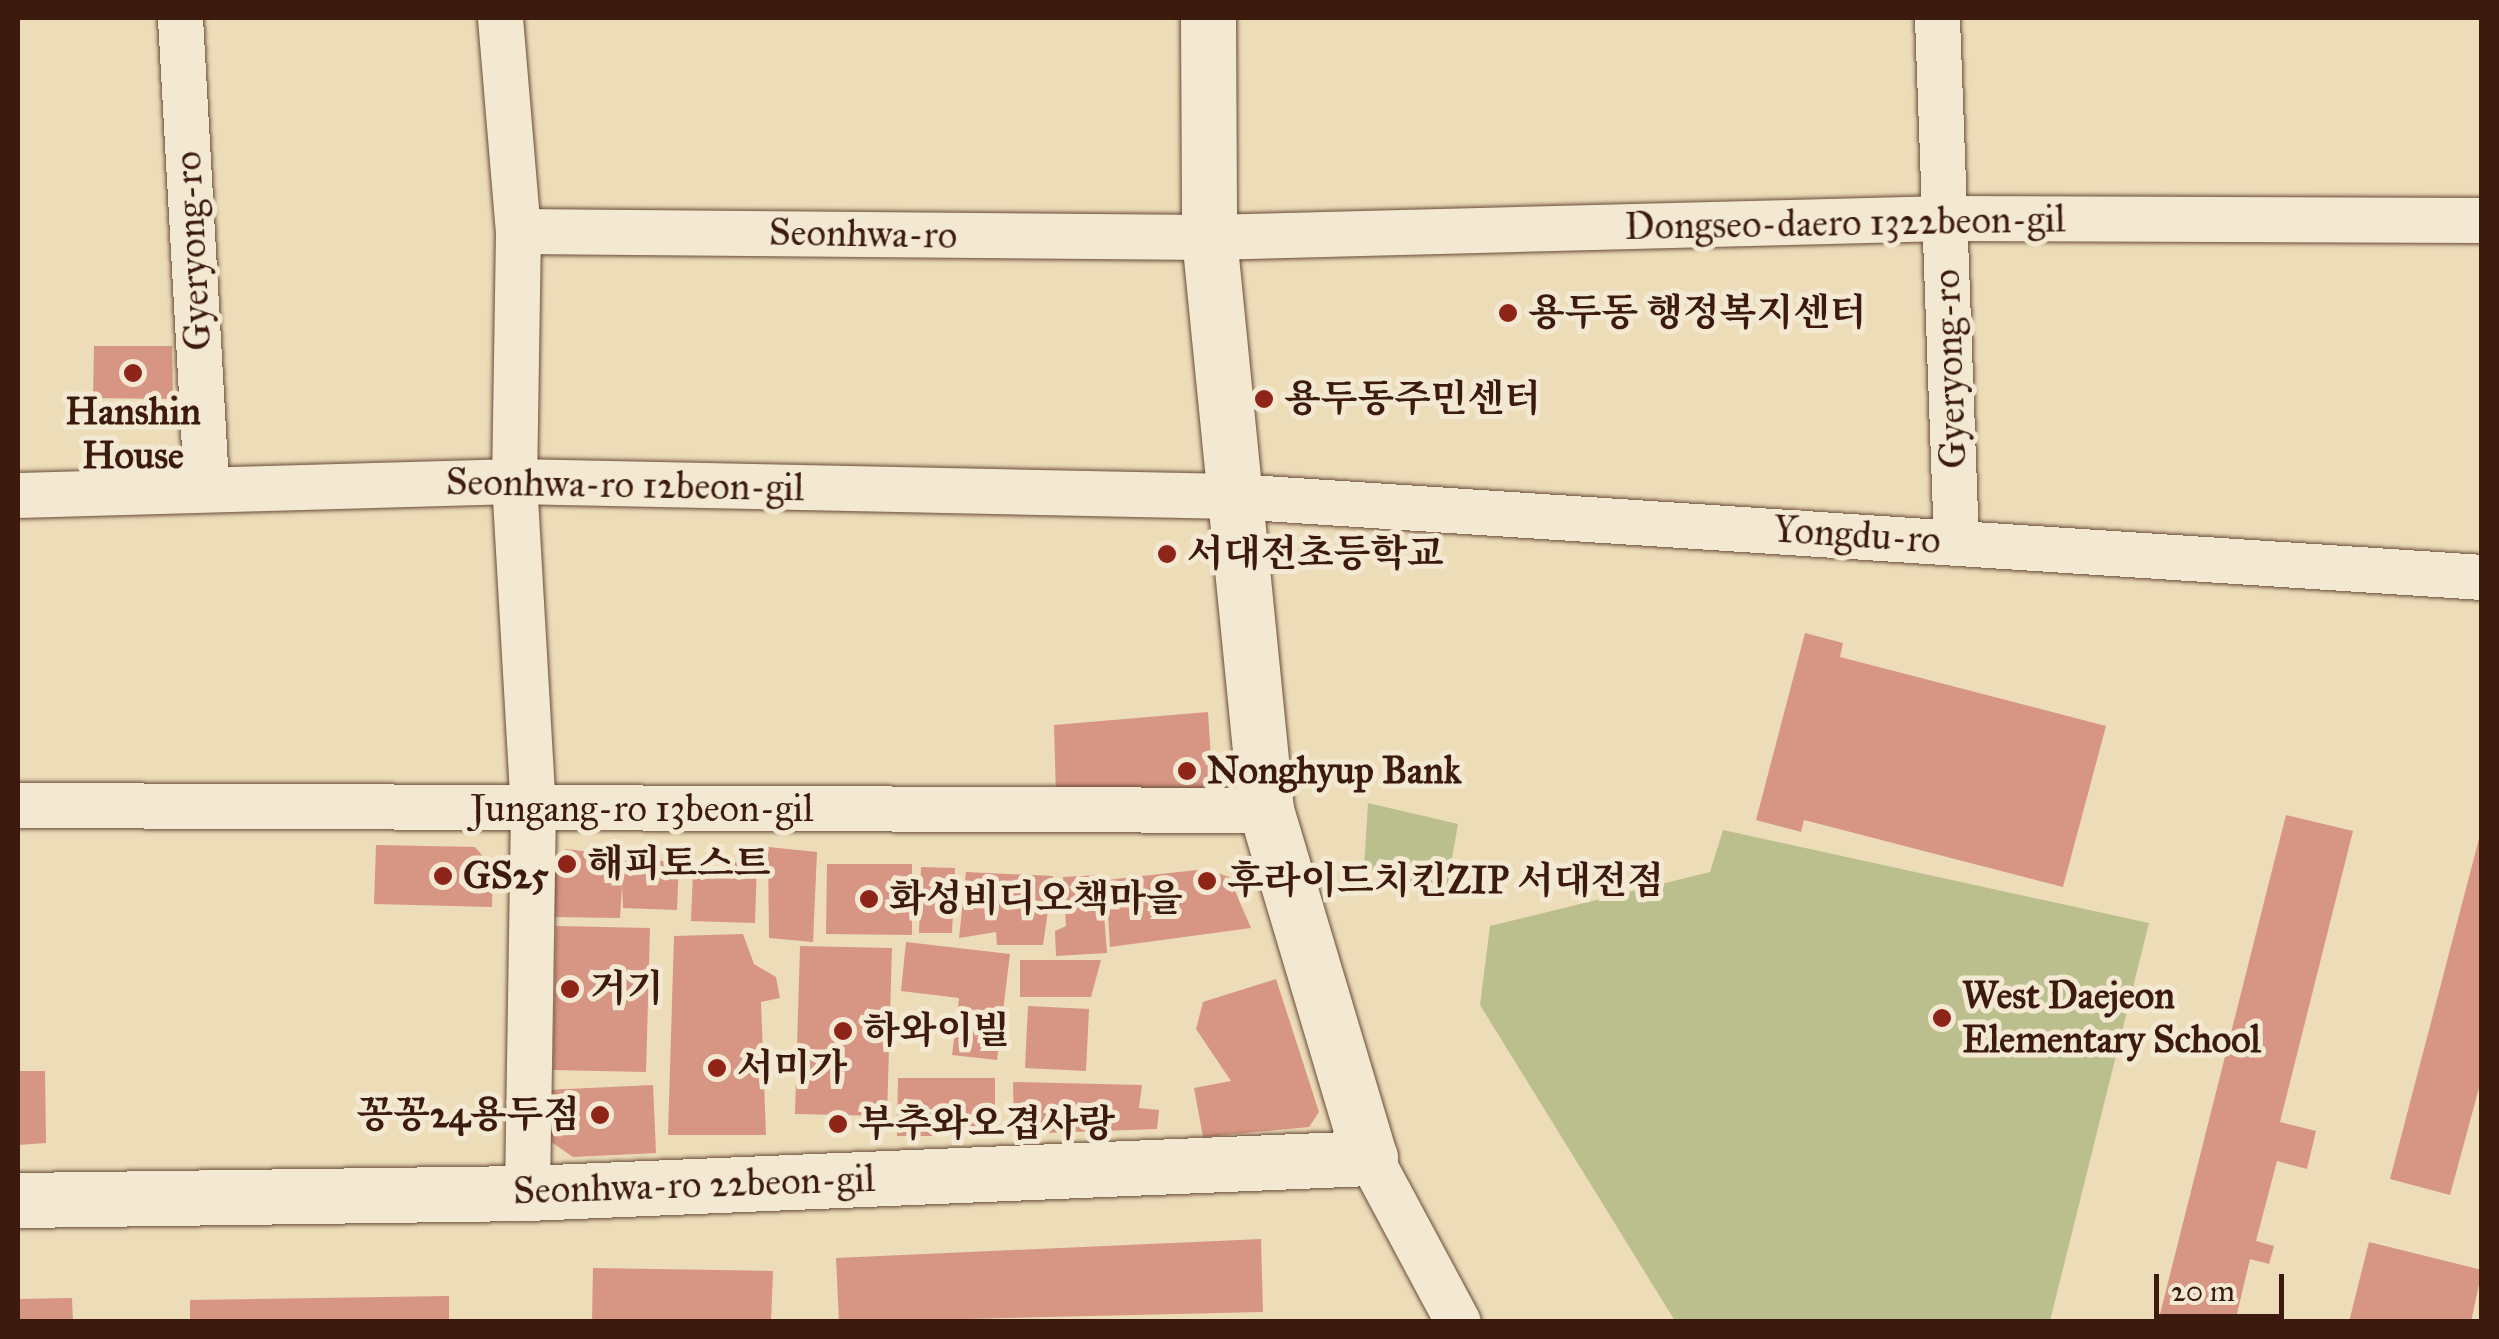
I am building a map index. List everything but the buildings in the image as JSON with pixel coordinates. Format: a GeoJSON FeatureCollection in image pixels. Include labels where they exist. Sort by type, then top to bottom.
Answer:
{"type":"FeatureCollection","features":[{"type":"Feature","properties":{"kind":"street","name":"Gyeryong-ro"},"geometry":{"type":"LineString","coordinates":[[180,18],[206,485]]}},
{"type":"Feature","properties":{"kind":"street"},"geometry":{"type":"LineString","coordinates":[[500,18],[518,231],[514,481],[533,809],[527,1192]]}},
{"type":"Feature","properties":{"kind":"street"},"geometry":{"type":"LineString","coordinates":[[1208,18],[1209,237],[1266,810],[1370,1158],[1458,1322]]}},
{"type":"Feature","properties":{"kind":"street","name":"Gyeryong-ro"},"geometry":{"type":"LineString","coordinates":[[1937,18],[1956,541]]}},
{"type":"Feature","properties":{"kind":"street","name":"Dongseo-daero 1322beon-gil"},"geometry":{"type":"LineString","coordinates":[[1209,237],[1946,218],[2482,220]]}},
{"type":"Feature","properties":{"kind":"street","name":"Seonhwa-ro"},"geometry":{"type":"LineString","coordinates":[[518,231],[1209,237]]}},
{"type":"Feature","properties":{"kind":"street","name":"Seonhwa-ro 12beon-gil"},"geometry":{"type":"LineString","coordinates":[[18,495],[206,485],[514,481],[1233,496]]}},
{"type":"Feature","properties":{"kind":"street","name":"Yongdu-ro"},"geometry":{"type":"LineString","coordinates":[[1233,496],[2482,577]]}},
{"type":"Feature","properties":{"kind":"street","name":"Jungang-ro 13beon-gil"},"geometry":{"type":"LineString","coordinates":[[18,805],[1266,810]]}},
{"type":"Feature","properties":{"kind":"street","name":"Seonhwa-ro 22beon-gil"},"geometry":{"type":"LineString","coordinates":[[18,1200],[527,1192],[1370,1158]]}},
{"type":"Feature","properties":{"kind":"green space"},"geometry":{"type":"Polygon","coordinates":[[[1368,803],[1458,824],[1446,893],[1364,868],[1368,803]]]}},
{"type":"Feature","properties":{"kind":"green space"},"geometry":{"type":"Polygon","coordinates":[[[1723,830],[2149,923],[2050,1321],[1675,1321],[1480,1005],[1490,926],[1710,872],[1723,830]]]}},
{"type":"Feature","properties":{"kind":"place","name":"용두동 행정복지센터"},"geometry":{"type":"Point","coordinates":[1508,313]}},
{"type":"Feature","properties":{"kind":"place","name":"Hanshin House"},"geometry":{"type":"Point","coordinates":[133,373]}},
{"type":"Feature","properties":{"kind":"place","name":"용두동주민센터"},"geometry":{"type":"Point","coordinates":[1264,399]}},
{"type":"Feature","properties":{"kind":"place","name":"서대전초등학교"},"geometry":{"type":"Point","coordinates":[1167,554]}},
{"type":"Feature","properties":{"kind":"place","name":"Nonghyup Bank"},"geometry":{"type":"Point","coordinates":[1187,771]}},
{"type":"Feature","properties":{"kind":"place","name":"해피토스트"},"geometry":{"type":"Point","coordinates":[567,864]}},
{"type":"Feature","properties":{"kind":"place","name":"GS25"},"geometry":{"type":"Point","coordinates":[443,876]}},
{"type":"Feature","properties":{"kind":"place","name":"후라이드치킨ZIP 서대전점"},"geometry":{"type":"Point","coordinates":[1207,881]}},
{"type":"Feature","properties":{"kind":"place","name":"화성비디오책마을"},"geometry":{"type":"Point","coordinates":[869,899]}},
{"type":"Feature","properties":{"kind":"place","name":"거기"},"geometry":{"type":"Point","coordinates":[570,989]}},
{"type":"Feature","properties":{"kind":"place","name":"West Daejeon Elementary School"},"geometry":{"type":"Point","coordinates":[1942,1018]}},
{"type":"Feature","properties":{"kind":"place","name":"하와이빌"},"geometry":{"type":"Point","coordinates":[843,1031]}},
{"type":"Feature","properties":{"kind":"place","name":"서미가"},"geometry":{"type":"Point","coordinates":[717,1068]}},
{"type":"Feature","properties":{"kind":"place","name":"꽁꽁24용두점"},"geometry":{"type":"Point","coordinates":[600,1115]}},
{"type":"Feature","properties":{"kind":"place","name":"부추와오겹사랑"},"geometry":{"type":"Point","coordinates":[838,1124]}}]}
